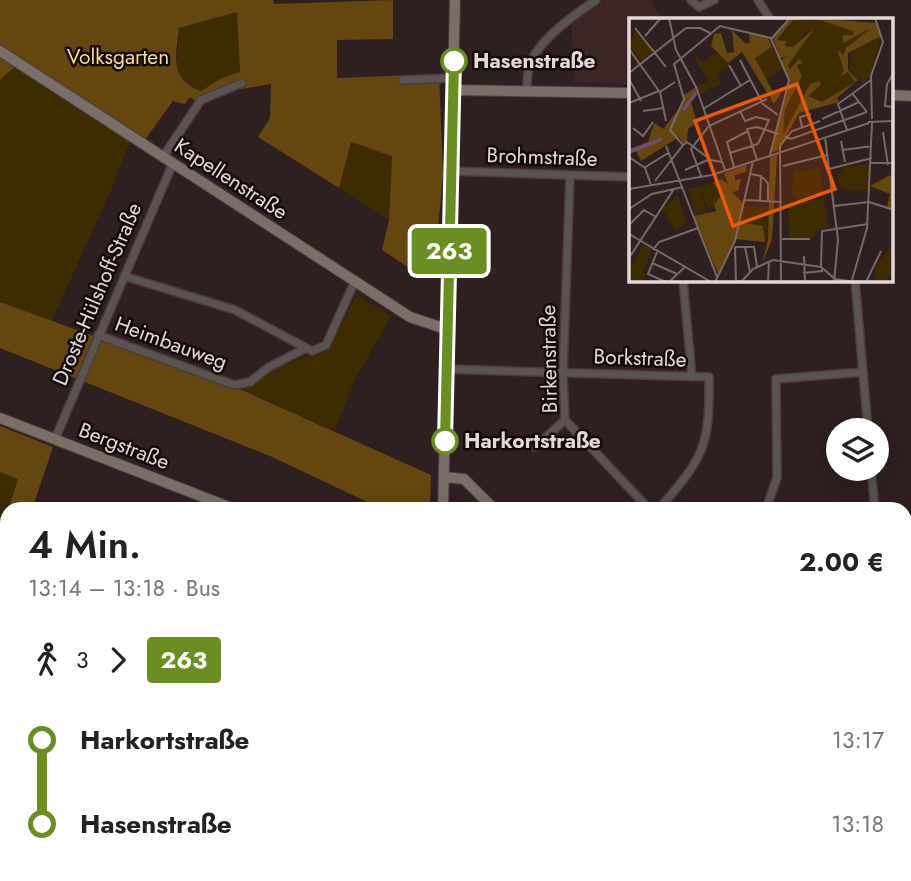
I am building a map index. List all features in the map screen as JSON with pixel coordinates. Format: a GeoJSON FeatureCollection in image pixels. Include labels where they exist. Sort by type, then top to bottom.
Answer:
{"type":"FeatureCollection","features":[{"type":"Feature","properties":{"kind":"street"},"geometry":{"type":"LineString","coordinates":[[443,502],[455,0]]}},
{"type":"Feature","properties":{"kind":"street"},"geometry":{"type":"LineString","coordinates":[[578,0],[580,10]]}},
{"type":"Feature","properties":{"kind":"street"},"geometry":{"type":"LineString","coordinates":[[527,91],[528,72],[534,56],[571,16],[596,0]]}},
{"type":"Feature","properties":{"kind":"street"},"geometry":{"type":"LineString","coordinates":[[691,0],[699,7],[714,0]]}},
{"type":"Feature","properties":{"kind":"street"},"geometry":{"type":"LineString","coordinates":[[758,0],[769,18]]}},
{"type":"Feature","properties":{"kind":"street","name":"Kapellenstraße"},"geometry":{"type":"LineString","coordinates":[[0,51],[420,323],[446,329]]}},
{"type":"Feature","properties":{"kind":"street"},"geometry":{"type":"LineString","coordinates":[[403,80],[454,78]]}},
{"type":"Feature","properties":{"kind":"street","name":"Droste-Hülshoff-Straße"},"geometry":{"type":"LineString","coordinates":[[55,439],[124,276],[168,160],[201,100],[242,83]]}},
{"type":"Feature","properties":{"kind":"street"},"geometry":{"type":"LineString","coordinates":[[454,90],[629,93]]}},
{"type":"Feature","properties":{"kind":"street","name":"Brohmstraße"},"geometry":{"type":"LineString","coordinates":[[451,171],[629,177]]}},
{"type":"Feature","properties":{"kind":"street","name":"Birkenstraße"},"geometry":{"type":"LineString","coordinates":[[570,176],[563,373],[565,420],[642,502]]}},
{"type":"Feature","properties":{"kind":"street"},"geometry":{"type":"LineString","coordinates":[[124,276],[235,310],[304,349]]}},
{"type":"Feature","properties":{"kind":"street","name":"Heimbauweg"},"geometry":{"type":"LineString","coordinates":[[99,335],[233,385],[250,382],[269,367],[304,349],[318,351],[326,345],[355,281]]}},
{"type":"Feature","properties":{"kind":"street"},"geometry":{"type":"LineString","coordinates":[[683,282],[692,377]]}},
{"type":"Feature","properties":{"kind":"street"},"geometry":{"type":"LineString","coordinates":[[855,282],[867,418]]}},
{"type":"Feature","properties":{"kind":"street","name":"Borkstraße"},"geometry":{"type":"LineString","coordinates":[[445,369],[709,377],[709,423],[704,448],[693,470],[665,502]]}},
{"type":"Feature","properties":{"kind":"street"},"geometry":{"type":"LineString","coordinates":[[768,502],[777,478],[776,379],[863,372]]}},
{"type":"Feature","properties":{"kind":"street","name":"Bergstraße"},"geometry":{"type":"LineString","coordinates":[[0,418],[216,502]]}},
{"type":"Feature","properties":{"kind":"street"},"geometry":{"type":"LineString","coordinates":[[535,447],[565,420]]}},
{"type":"Feature","properties":{"kind":"street"},"geometry":{"type":"LineString","coordinates":[[444,477],[464,479],[487,502]]}},
{"type":"Feature","properties":{"kind":"street"},"geometry":{"type":"LineString","coordinates":[[872,481],[874,502]]}},
{"type":"Feature","properties":{"kind":"shaded area"},"geometry":{"type":"Polygon","coordinates":[[[603,0],[651,0],[661,18],[629,18],[629,84],[575,82],[571,23],[603,0]]]}},
{"type":"Feature","properties":{"kind":"shaded area"},"geometry":{"type":"Polygon","coordinates":[[[238,11],[240,73],[222,78],[201,91],[192,88],[176,74],[179,28],[238,11]]]}},
{"type":"Feature","properties":{"kind":"shaded area"},"geometry":{"type":"Polygon","coordinates":[[[17,65],[131,138],[113,186],[51,322],[0,302],[0,80],[17,65]]]}},
{"type":"Feature","properties":{"kind":"shaded area"},"geometry":{"type":"Polygon","coordinates":[[[351,142],[392,156],[389,220],[339,188],[351,142]]]}},
{"type":"Feature","properties":{"kind":"shaded area"},"geometry":{"type":"Polygon","coordinates":[[[357,294],[391,316],[355,380],[335,431],[242,390],[275,367],[327,351],[357,294]]]}},
{"type":"Feature","properties":{"kind":"shaded area"},"geometry":{"type":"Polygon","coordinates":[[[0,472],[18,478],[10,502],[0,502],[0,472]]]}},
{"type":"Feature","properties":{"kind":"green space","name":"Volksgarten"},"geometry":{"type":"Polygon","coordinates":[[[0,0],[273,0],[274,4],[393,0],[393,39],[337,40],[337,78],[439,74],[443,174],[434,272],[414,271],[382,250],[389,220],[392,156],[351,142],[339,188],[258,137],[270,118],[271,84],[229,91],[201,105],[190,97],[185,104],[173,101],[144,141],[21,61],[0,80],[0,0]],[[237,12],[179,28],[177,66],[179,73],[191,86],[201,91],[222,78],[240,72],[237,12]]]}},
{"type":"Feature","properties":{"kind":"green space"},"geometry":{"type":"Polygon","coordinates":[[[0,302],[242,390],[431,475],[430,502],[367,502],[270,456],[0,348],[0,302]]]}},
{"type":"Feature","properties":{"kind":"green space"},"geometry":{"type":"Polygon","coordinates":[[[0,426],[53,447],[34,502],[10,502],[18,479],[0,472],[0,426]]]}},
{"type":"Feature","properties":{"kind":"bus line","name":"263"},"geometry":{"type":"LineString","coordinates":[[445,441],[454,61]]}},
{"type":"Feature","properties":{"kind":"place","name":"Hasenstraße"},"geometry":{"type":"Point","coordinates":[454,61]}},
{"type":"Feature","properties":{"kind":"place","name":"Harkortstraße"},"geometry":{"type":"Point","coordinates":[445,441]}}]}
